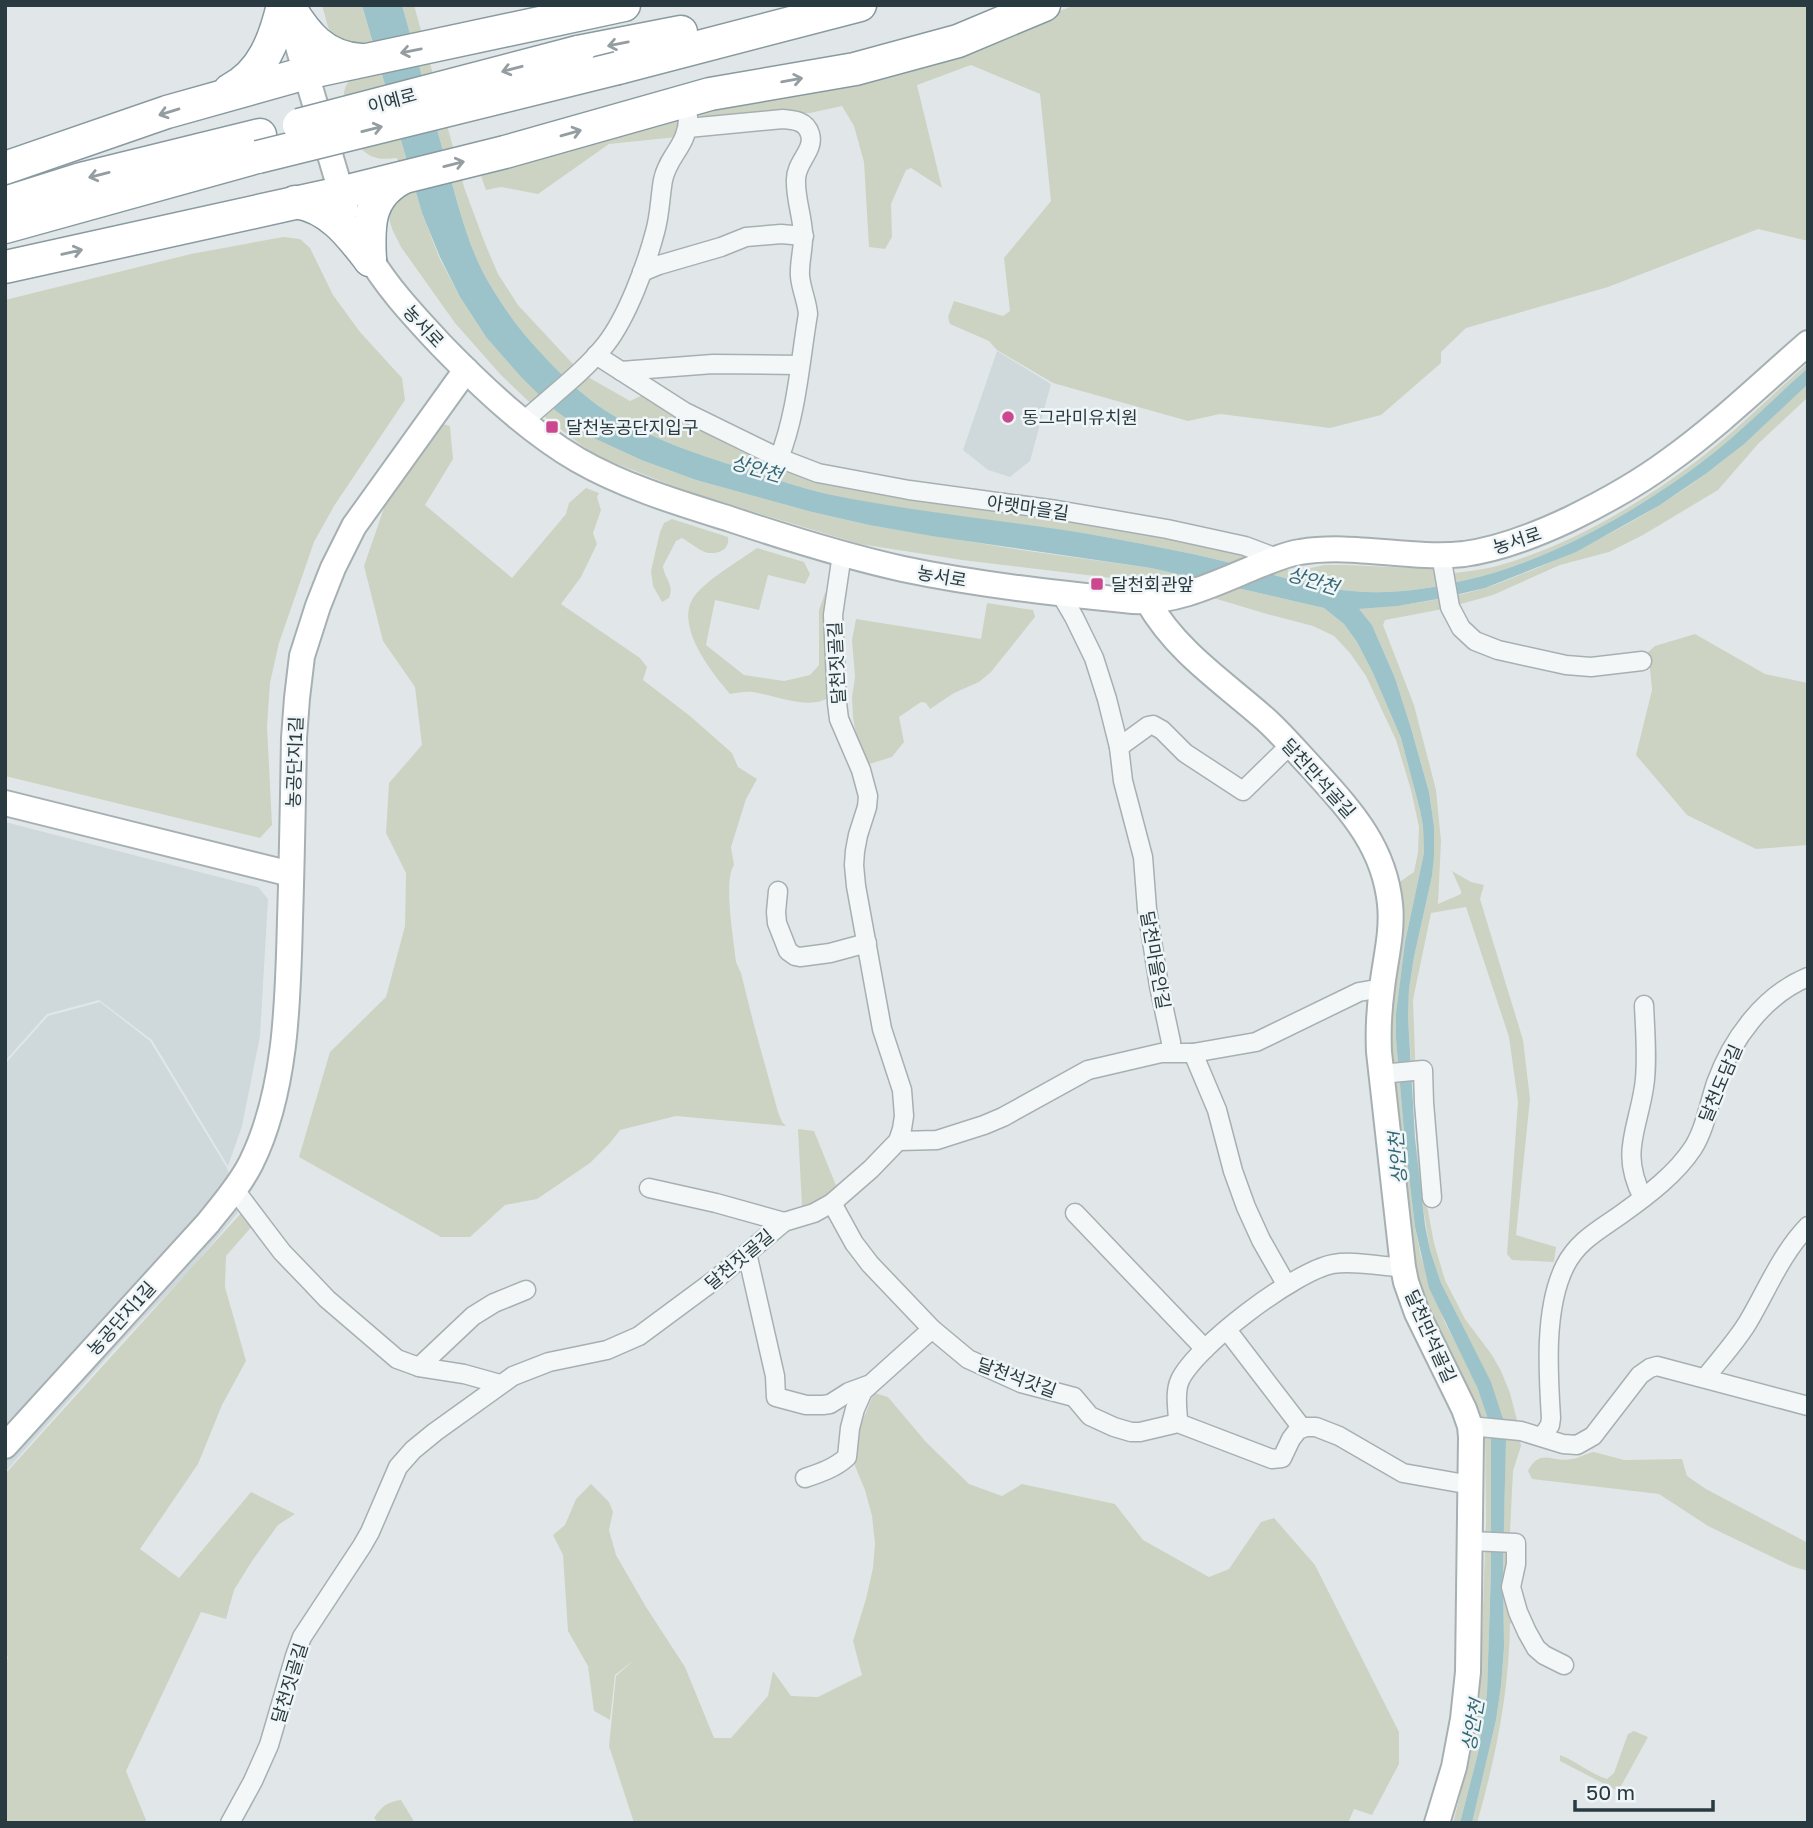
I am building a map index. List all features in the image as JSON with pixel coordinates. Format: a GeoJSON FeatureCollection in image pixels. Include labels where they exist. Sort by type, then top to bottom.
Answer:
{"type":"FeatureCollection","features":[{"type":"Feature","properties":{"kind":"highway"},"geometry":{"type":"LineString","coordinates":[[285,5],[326,50],[346,59],[362,60]]}},
{"type":"Feature","properties":{"kind":"highway"},"geometry":{"type":"LineString","coordinates":[[214,99],[249,78],[259,65],[269,49],[285,5]]}},
{"type":"Feature","properties":{"kind":"highway"},"geometry":{"type":"LineString","coordinates":[[5,168],[167,112],[306,74],[624,5]]}},
{"type":"Feature","properties":{"kind":"highway","name":"이예로"},"geometry":{"type":"LineString","coordinates":[[5,227],[259,146],[578,52],[688,31],[780,5]]}},
{"type":"Feature","properties":{"kind":"highway"},"geometry":{"type":"LineString","coordinates":[[259,146],[618,68],[860,5]]}},
{"type":"Feature","properties":{"kind":"highway"},"geometry":{"type":"LineString","coordinates":[[5,267],[340,193],[505,152],[710,94],[855,69],[958,41],[1044,5]]}},
{"type":"Feature","properties":{"kind":"highway","name":"이예로"},"geometry":{"type":"LineString","coordinates":[[5,203],[81,179],[259,146]]}},
{"type":"Feature","properties":{"kind":"highway"},"geometry":{"type":"LineString","coordinates":[[370,260],[370,228],[377,200],[390,184],[403,177]]}},
{"type":"Feature","properties":{"kind":"highway"},"geometry":{"type":"LineString","coordinates":[[295,202],[308,204],[333,218],[370,260]]}},
{"type":"Feature","properties":{"kind":"street","name":"농서로"},"geometry":{"type":"LineString","coordinates":[[285,5],[352,226],[370,260],[387,284],[408,310],[466,370],[530,415],[559,448],[622,482],[842,554],[932,574],[1060,593],[1148,602],[1191,593],[1273,560],[1313,550],[1335,549],[1442,563],[1463,554],[1497,548],[1546,530],[1638,482],[1704,434],[1808,343]]}},
{"type":"Feature","properties":{"kind":"street"},"geometry":{"type":"LineString","coordinates":[[530,415],[593,359],[616,329],[642,272],[655,232],[666,170],[680,149],[688,120],[795,120],[809,130],[811,143],[796,177],[804,236],[800,279],[808,314],[789,421],[779,458]]}},
{"type":"Feature","properties":{"kind":"street"},"geometry":{"type":"LineString","coordinates":[[642,272],[746,237],[781,234],[804,236]]}},
{"type":"Feature","properties":{"kind":"street","name":"아랫마을길"},"geometry":{"type":"LineString","coordinates":[[593,359],[621,372],[685,412],[779,458],[818,473],[909,490],[1057,510],[1155,527],[1245,546],[1273,560]]}},
{"type":"Feature","properties":{"kind":"street"},"geometry":{"type":"LineString","coordinates":[[621,372],[713,363],[800,365]]}},
{"type":"Feature","properties":{"kind":"street","name":"농공단지1길"},"geometry":{"type":"LineString","coordinates":[[5,1446],[208,1223],[235,1190],[263,1137],[279,1066],[288,999],[294,738],[302,656],[333,568],[354,526],[466,370]]}},
{"type":"Feature","properties":{"kind":"street","name":"달천짓골길"},"geometry":{"type":"LineString","coordinates":[[230,1823],[269,1745],[302,1637],[362,1546],[398,1467],[413,1450],[513,1376],[549,1362],[607,1350],[639,1336],[784,1222],[814,1213],[832,1203],[898,1141],[904,1105],[898,1076],[882,1029],[854,864],[868,796],[861,770],[839,719],[836,695],[833,615],[842,554]]}},
{"type":"Feature","properties":{"kind":"street"},"geometry":{"type":"LineString","coordinates":[[1442,563],[1454,617],[1475,641],[1498,650],[1566,665],[1591,667],[1642,661]]}},
{"type":"Feature","properties":{"kind":"street","name":"달천마을안길"},"geometry":{"type":"LineString","coordinates":[[1060,593],[1094,658],[1119,747],[1123,781],[1143,857],[1147,909],[1171,1052]]}},
{"type":"Feature","properties":{"kind":"street","name":"달천만석골길"},"geometry":{"type":"LineString","coordinates":[[1148,602],[1191,656],[1266,720],[1349,808],[1379,858],[1386,880],[1391,905],[1378,1028],[1386,1074],[1403,1267],[1417,1313],[1475,1426],[1471,1485],[1477,1542],[1468,1672],[1454,1767],[1437,1823]]}},
{"type":"Feature","properties":{"kind":"street"},"geometry":{"type":"LineString","coordinates":[[1119,747],[1153,725],[1185,752],[1243,791],[1290,745]]}},
{"type":"Feature","properties":{"kind":"street"},"geometry":{"type":"LineString","coordinates":[[5,803],[291,874]]}},
{"type":"Feature","properties":{"kind":"street"},"geometry":{"type":"LineString","coordinates":[[778,891],[777,923],[788,951],[795,956],[830,953],[867,943]]}},
{"type":"Feature","properties":{"kind":"street","name":"달천도담길"},"geometry":{"type":"LineString","coordinates":[[1542,1437],[1551,1418],[1550,1328],[1559,1280],[1566,1264],[1583,1241],[1643,1198],[1683,1160],[1694,1146],[1729,1052],[1764,1007],[1808,977]]}},
{"type":"Feature","properties":{"kind":"street"},"geometry":{"type":"LineString","coordinates":[[898,1141],[937,1140],[1003,1117],[1088,1070],[1171,1052],[1193,1053],[1256,1042],[1350,996],[1369,989],[1382,988]]}},
{"type":"Feature","properties":{"kind":"street"},"geometry":{"type":"LineString","coordinates":[[1643,1198],[1636,1183],[1631,1150],[1632,1134],[1644,1086],[1644,1005]]}},
{"type":"Feature","properties":{"kind":"street"},"geometry":{"type":"LineString","coordinates":[[1193,1053],[1217,1110],[1233,1171],[1246,1207],[1286,1284]]}},
{"type":"Feature","properties":{"kind":"street"},"geometry":{"type":"LineString","coordinates":[[1386,1074],[1423,1070],[1432,1198]]}},
{"type":"Feature","properties":{"kind":"street"},"geometry":{"type":"LineString","coordinates":[[649,1188],[784,1222]]}},
{"type":"Feature","properties":{"kind":"street"},"geometry":{"type":"LineString","coordinates":[[235,1190],[282,1252],[327,1299],[397,1359],[419,1367],[464,1374],[500,1384]]}},
{"type":"Feature","properties":{"kind":"street","name":"달천석갓길"},"geometry":{"type":"LineString","coordinates":[[832,1203],[853,1243],[870,1264],[932,1329],[968,1359],[1021,1383],[1074,1397],[1090,1416],[1130,1432],[1178,1423]]}},
{"type":"Feature","properties":{"kind":"street"},"geometry":{"type":"LineString","coordinates":[[1075,1213],[1205,1349]]}},
{"type":"Feature","properties":{"kind":"street"},"geometry":{"type":"LineString","coordinates":[[1705,1378],[1746,1326],[1774,1271],[1808,1226]]}},
{"type":"Feature","properties":{"kind":"street"},"geometry":{"type":"LineString","coordinates":[[747,1253],[775,1376],[776,1397],[806,1405],[823,1405],[868,1385]]}},
{"type":"Feature","properties":{"kind":"street"},"geometry":{"type":"LineString","coordinates":[[1403,1267],[1333,1264],[1286,1284],[1205,1349],[1180,1380],[1177,1397],[1178,1423],[1272,1459],[1279,1459],[1284,1455],[1294,1433],[1302,1428],[1316,1427],[1403,1473],[1471,1485]]}},
{"type":"Feature","properties":{"kind":"street"},"geometry":{"type":"LineString","coordinates":[[419,1367],[473,1316],[494,1303],[526,1290]]}},
{"type":"Feature","properties":{"kind":"street"},"geometry":{"type":"LineString","coordinates":[[805,1478],[847,1457],[850,1428],[863,1391],[932,1329]]}},
{"type":"Feature","properties":{"kind":"street"},"geometry":{"type":"LineString","coordinates":[[1227,1330],[1302,1428]]}},
{"type":"Feature","properties":{"kind":"street"},"geometry":{"type":"LineString","coordinates":[[1475,1426],[1521,1431],[1577,1445],[1589,1439],[1640,1375],[1650,1368],[1660,1366],[1808,1406]]}},
{"type":"Feature","properties":{"kind":"street"},"geometry":{"type":"LineString","coordinates":[[1477,1542],[1516,1543],[1516,1564],[1511,1587],[1513,1598],[1536,1648],[1564,1665]]}},
{"type":"Feature","properties":{"kind":"shaded area","name":"동그라미유치원"},"geometry":{"type":"Polygon","coordinates":[[[997,351],[1051,384],[1030,461],[1010,477],[988,470],[963,450],[997,351]]]}},
{"type":"Feature","properties":{"kind":"shaded area"},"geometry":{"type":"Polygon","coordinates":[[[5,822],[258,887],[268,899],[260,1036],[242,1126],[228,1166],[152,1040],[99,1000],[47,1014],[5,1061],[5,822]]]}},
{"type":"Feature","properties":{"kind":"shaded area"},"geometry":{"type":"Polygon","coordinates":[[[100,1002],[150,1041],[227,1168],[240,1210],[192,1268],[120,1343],[5,1472],[5,1064],[48,1016],[100,1002]]]}},
{"type":"Feature","properties":{"kind":"green space"},"geometry":{"type":"Polygon","coordinates":[[[322,5],[362,5],[422,213],[439,257],[460,297],[486,337],[521,377],[644,461],[696,480],[869,525],[1151,568],[1324,608],[1344,624],[1357,642],[1401,738],[1423,826],[1424,853],[1405,942],[1396,1013],[1405,1143],[1415,1227],[1421,1257],[1445,1323],[1477,1387],[1491,1435],[1487,1693],[1478,1753],[1460,1823],[1453,1823],[1470,1756],[1480,1693],[1486,1522],[1485,1434],[1480,1416],[1448,1356],[1432,1318],[1414,1259],[1389,1040],[1398,883],[1414,872],[1419,827],[1396,740],[1366,676],[1334,636],[1313,626],[1170,585],[962,560],[860,544],[711,499],[607,460],[588,450],[547,419],[501,375],[455,323],[401,247],[389,218],[391,207],[407,193],[397,158],[375,158],[358,145],[344,96],[350,80],[365,69],[359,43],[334,39],[322,5]]]}},
{"type":"Feature","properties":{"kind":"green space"},"geometry":{"type":"Polygon","coordinates":[[[402,5],[414,5],[464,187],[498,274],[518,305],[588,377],[630,401],[643,395],[829,480],[948,504],[1108,526],[1241,553],[1293,572],[1324,565],[1348,565],[1434,569],[1439,575],[1490,568],[1547,549],[1596,526],[1703,456],[1808,363],[1808,368],[1740,431],[1689,472],[1597,529],[1532,560],[1499,571],[1409,590],[1366,592],[1336,589],[1209,558],[1111,538],[895,507],[812,490],[691,451],[630,425],[576,388],[527,338],[489,283],[469,238],[402,5]]]}},
{"type":"Feature","properties":{"kind":"green space"},"geometry":{"type":"Polygon","coordinates":[[[1075,5],[1808,5],[1808,241],[1758,229],[1608,287],[1466,328],[1441,352],[1441,363],[1381,415],[1330,428],[1220,414],[1188,421],[1053,383],[997,350],[989,341],[950,324],[948,317],[954,301],[1003,316],[1010,311],[1004,258],[1051,201],[1040,94],[971,65],[917,85],[942,188],[911,168],[906,170],[891,204],[892,237],[885,249],[869,247],[864,162],[854,126],[842,106],[810,113],[713,121],[702,118],[695,111],[677,137],[609,144],[538,194],[501,187],[486,190],[480,173],[632,119],[970,46],[1075,5]]]}},
{"type":"Feature","properties":{"kind":"green space"},"geometry":{"type":"Polygon","coordinates":[[[283,237],[300,239],[310,248],[333,295],[360,332],[402,378],[405,400],[334,506],[314,542],[279,643],[270,683],[267,726],[272,825],[260,838],[5,776],[5,300],[191,254],[283,237]]]}},
{"type":"Feature","properties":{"kind":"green space"},"geometry":{"type":"Polygon","coordinates":[[[1808,384],[1808,397],[1758,444],[1718,490],[1643,535],[1609,552],[1560,565],[1493,595],[1443,609],[1385,620],[1383,625],[1414,705],[1436,790],[1441,841],[1438,904],[1461,894],[1452,871],[1471,882],[1484,885],[1480,899],[1523,1040],[1530,1099],[1516,1235],[1556,1247],[1554,1262],[1512,1260],[1507,1254],[1518,1102],[1509,1037],[1466,907],[1431,913],[1413,1000],[1416,1082],[1426,1200],[1434,1243],[1445,1280],[1465,1319],[1501,1371],[1510,1393],[1521,1446],[1513,1471],[1507,1591],[1514,1620],[1510,1624],[1504,1699],[1484,1798],[1477,1823],[1472,1823],[1496,1720],[1501,1686],[1504,1648],[1505,1470],[1457,1315],[1441,1283],[1430,1250],[1419,1183],[1408,1017],[1414,957],[1432,876],[1434,826],[1429,792],[1395,678],[1372,625],[1358,609],[1422,602],[1485,588],[1580,549],[1645,514],[1707,473],[1808,384]]]}},
{"type":"Feature","properties":{"kind":"green space"},"geometry":{"type":"Polygon","coordinates":[[[443,424],[450,426],[453,459],[425,505],[512,578],[566,514],[569,503],[586,488],[599,493],[597,497],[601,510],[593,533],[597,544],[581,577],[561,604],[640,658],[647,667],[643,680],[690,716],[732,753],[738,767],[757,779],[746,799],[731,847],[734,865],[729,884],[730,912],[736,962],[778,1112],[786,1126],[676,1116],[620,1130],[590,1163],[537,1199],[505,1205],[470,1237],[441,1237],[299,1157],[330,1052],[386,997],[405,926],[406,873],[386,833],[389,783],[422,745],[415,687],[383,641],[364,566],[384,508],[395,488],[443,424]]]}},
{"type":"Feature","properties":{"kind":"green space"},"geometry":{"type":"Polygon","coordinates":[[[672,519],[728,537],[728,541],[720,552],[708,553],[682,538],[676,541],[663,566],[671,593],[669,598],[662,602],[653,586],[651,571],[660,532],[664,523],[672,519]]]}},
{"type":"Feature","properties":{"kind":"green space"},"geometry":{"type":"Polygon","coordinates":[[[757,548],[804,562],[810,574],[805,584],[768,575],[759,610],[715,600],[706,645],[744,675],[784,681],[810,675],[819,665],[819,610],[825,593],[831,590],[829,697],[821,701],[792,701],[750,692],[730,694],[706,662],[692,636],[689,610],[693,598],[713,578],[757,548]]]}},
{"type":"Feature","properties":{"kind":"green space"},"geometry":{"type":"Polygon","coordinates":[[[987,603],[1033,610],[1035,617],[991,672],[979,682],[954,693],[930,709],[926,703],[921,702],[899,717],[904,742],[892,757],[866,765],[857,741],[853,717],[855,677],[852,640],[856,619],[981,639],[987,603]]]}},
{"type":"Feature","properties":{"kind":"green space"},"geometry":{"type":"Polygon","coordinates":[[[1695,634],[1765,674],[1808,683],[1808,845],[1756,849],[1687,815],[1636,755],[1652,690],[1646,654],[1655,646],[1695,634]]]}},
{"type":"Feature","properties":{"kind":"green space"},"geometry":{"type":"Polygon","coordinates":[[[798,1129],[814,1131],[837,1188],[820,1201],[802,1206],[798,1129]]]}},
{"type":"Feature","properties":{"kind":"green space"},"geometry":{"type":"Polygon","coordinates":[[[242,1212],[254,1224],[226,1256],[225,1287],[246,1361],[222,1405],[198,1464],[140,1549],[179,1578],[251,1492],[295,1514],[278,1525],[252,1561],[234,1590],[226,1619],[201,1612],[126,1771],[146,1820],[144,1823],[5,1823],[5,1661],[8,1658],[5,1652],[5,1474],[242,1212]]]}},
{"type":"Feature","properties":{"kind":"green space"},"geometry":{"type":"Polygon","coordinates":[[[874,1393],[888,1397],[926,1442],[969,1484],[1002,1496],[1022,1484],[1115,1504],[1143,1540],[1209,1577],[1229,1569],[1261,1522],[1274,1518],[1315,1565],[1399,1732],[1399,1764],[1372,1815],[1354,1809],[1348,1823],[634,1823],[609,1746],[616,1676],[635,1659],[615,1675],[610,1720],[594,1711],[588,1666],[568,1631],[563,1555],[553,1535],[565,1525],[576,1499],[591,1484],[609,1502],[613,1512],[609,1530],[616,1555],[685,1667],[714,1738],[731,1738],[768,1696],[773,1671],[791,1696],[818,1697],[862,1675],[853,1641],[866,1599],[875,1544],[872,1516],[855,1466],[854,1441],[874,1393]]]}},
{"type":"Feature","properties":{"kind":"green space"},"geometry":{"type":"Polygon","coordinates":[[[1594,1452],[1624,1460],[1682,1459],[1687,1476],[1706,1489],[1808,1543],[1808,1571],[1791,1566],[1708,1526],[1659,1494],[1532,1479],[1528,1471],[1542,1458],[1565,1460],[1594,1452]]]}},
{"type":"Feature","properties":{"kind":"green space"},"geometry":{"type":"Polygon","coordinates":[[[1634,1731],[1648,1737],[1620,1788],[1616,1790],[1560,1761],[1560,1755],[1607,1779],[1614,1773],[1628,1734],[1634,1731]]]}},
{"type":"Feature","properties":{"kind":"green space"},"geometry":{"type":"Polygon","coordinates":[[[401,1800],[415,1823],[379,1823],[374,1818],[385,1805],[401,1800]]]}},
{"type":"Feature","properties":{"kind":"water"},"geometry":{"type":"Polygon","coordinates":[[[362,5],[402,5],[458,206],[481,269],[507,311],[550,363],[596,404],[645,432],[706,457],[823,493],[1111,538],[1209,558],[1336,589],[1366,592],[1409,590],[1499,571],[1532,560],[1597,529],[1689,472],[1740,431],[1808,368],[1808,384],[1744,444],[1660,505],[1576,552],[1485,588],[1397,606],[1359,609],[1372,625],[1395,678],[1429,792],[1434,826],[1432,876],[1414,957],[1408,1017],[1415,1138],[1425,1225],[1441,1283],[1491,1382],[1506,1437],[1504,1648],[1501,1686],[1496,1720],[1472,1823],[1460,1823],[1478,1753],[1487,1693],[1491,1435],[1477,1387],[1429,1288],[1415,1227],[1405,1143],[1396,1013],[1405,942],[1424,853],[1423,826],[1401,738],[1357,642],[1344,624],[1324,608],[1151,568],[932,536],[812,512],[696,480],[644,461],[596,439],[556,411],[521,377],[486,337],[460,297],[422,213],[362,5]]]}},
{"type":"Feature","properties":{"kind":"place","name":"동그라미유치원"},"geometry":{"type":"Point","coordinates":[1008,417]}},
{"type":"Feature","properties":{"kind":"place","name":"달천농공단지입구"},"geometry":{"type":"Point","coordinates":[552,427]}},
{"type":"Feature","properties":{"kind":"place","name":"달천회관앞"},"geometry":{"type":"Point","coordinates":[1097,584]}},
{"type":"Feature","properties":{"kind":"water label","name":"상안천"},"geometry":{"type":"Point","coordinates":[757,468]}},
{"type":"Feature","properties":{"kind":"water label","name":"상안천"},"geometry":{"type":"Point","coordinates":[1313,580]}},
{"type":"Feature","properties":{"kind":"water label","name":"상안천"},"geometry":{"type":"Point","coordinates":[1397,1158]}},
{"type":"Feature","properties":{"kind":"water label","name":"상안천"},"geometry":{"type":"Point","coordinates":[1472,1725]}}]}
